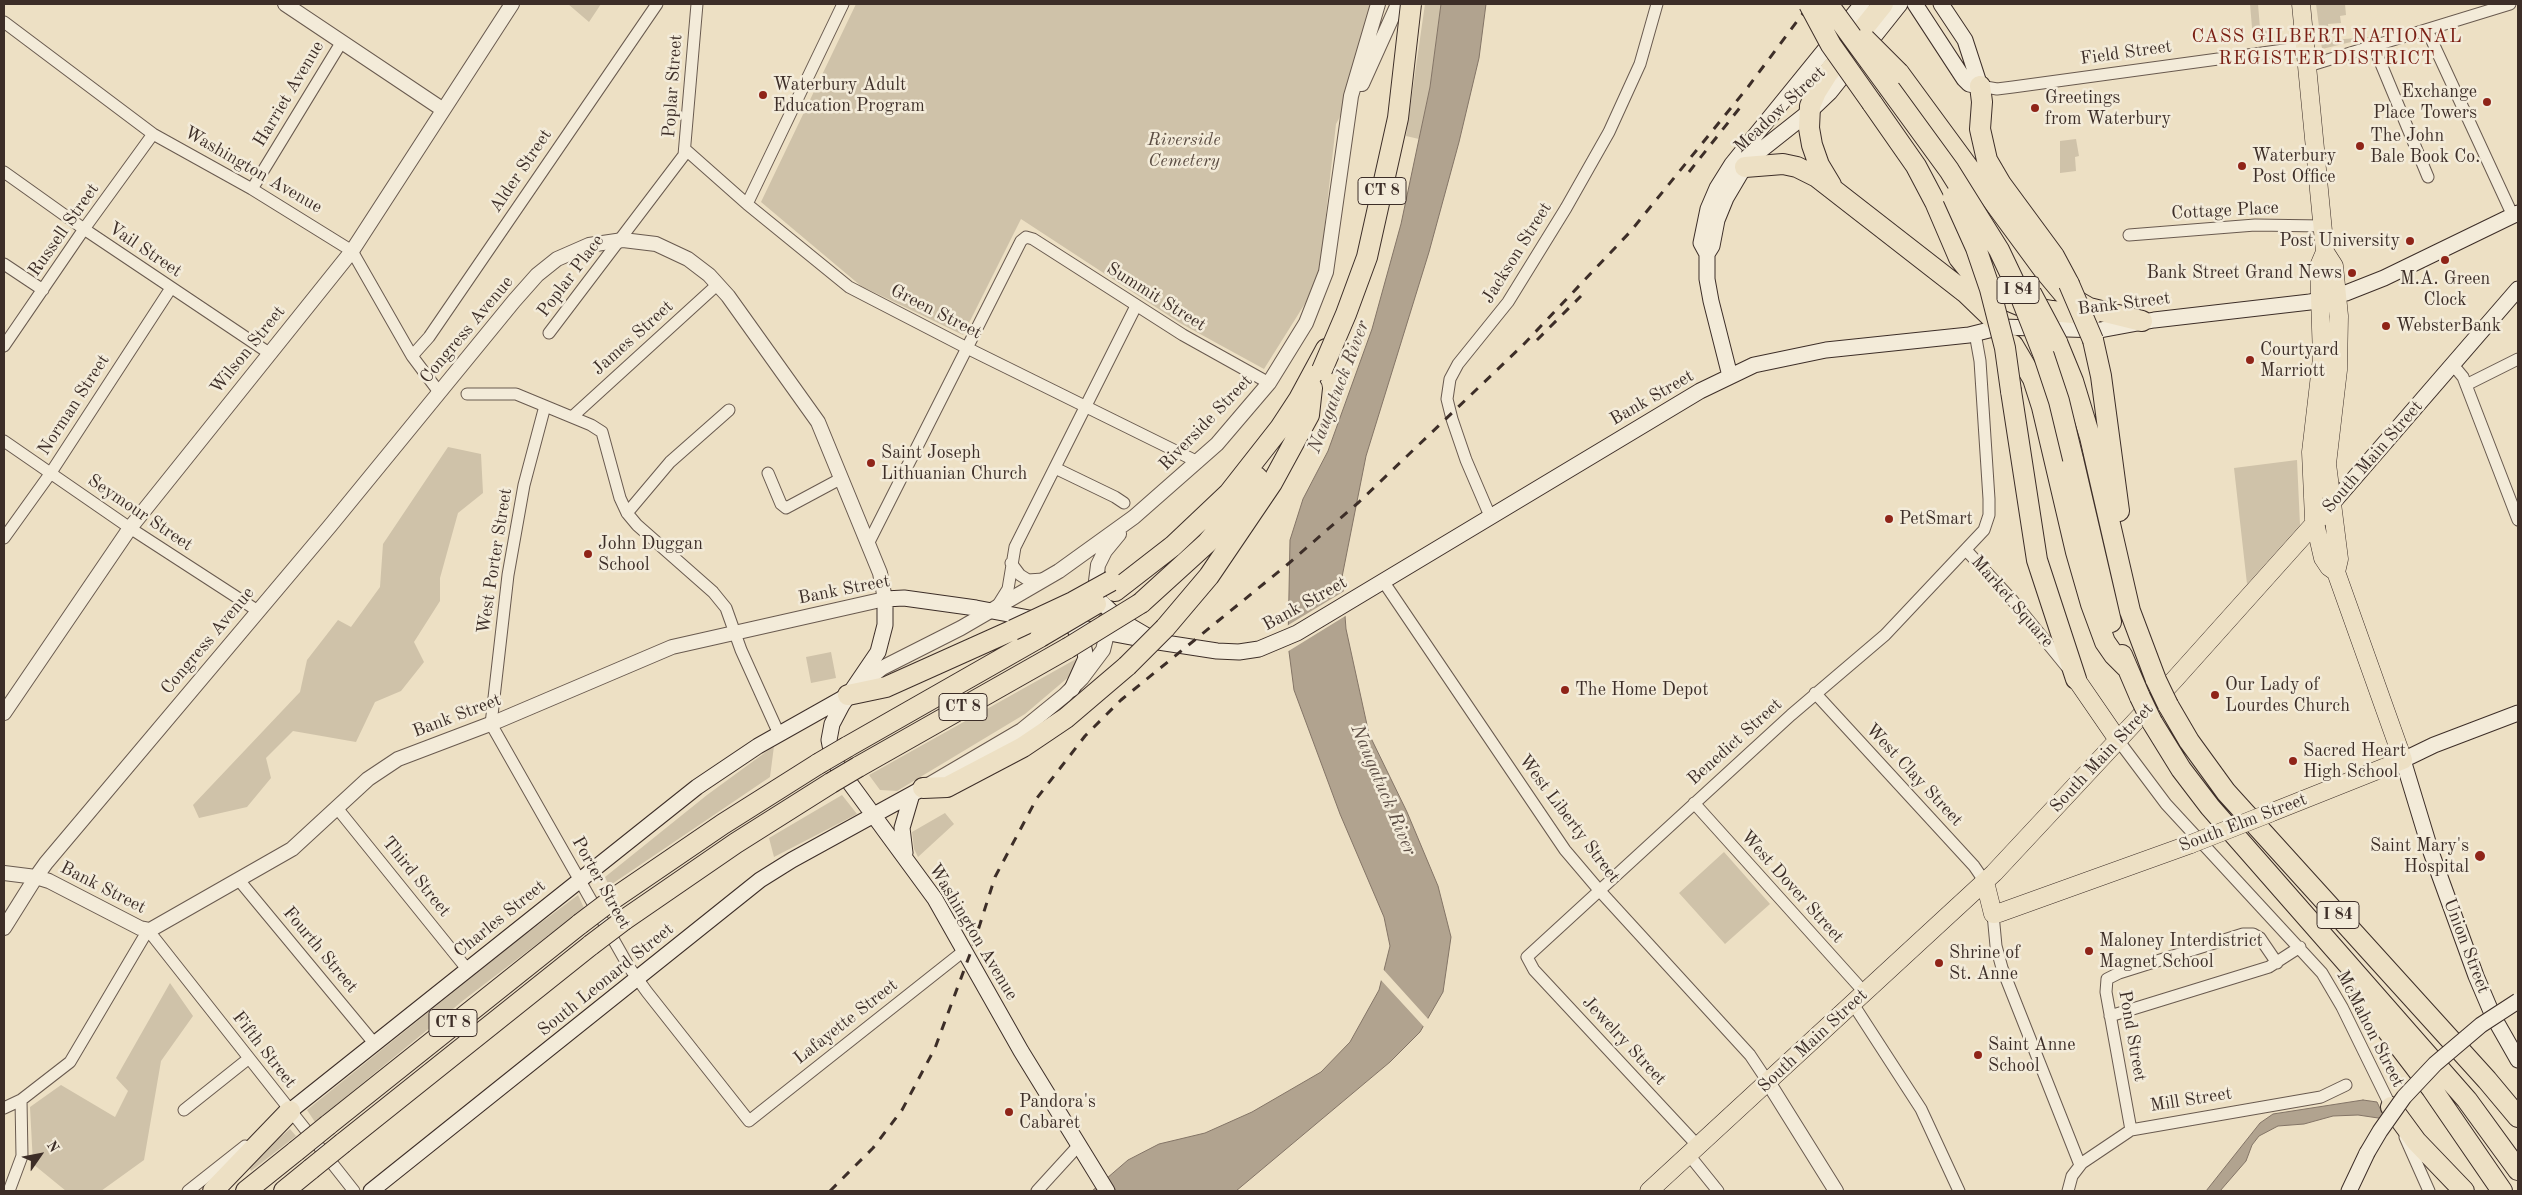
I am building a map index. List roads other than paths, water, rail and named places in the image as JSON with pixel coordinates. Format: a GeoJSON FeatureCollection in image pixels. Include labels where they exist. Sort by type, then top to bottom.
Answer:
{"type":"FeatureCollection","features":[{"type":"Feature","properties":{"kind":"highway","name":"CT 8"},"geometry":{"type":"LineString","coordinates":[[246,1191],[580,924],[613,900],[723,824],[818,764],[1040,637],[1108,591],[1193,528],[1229,493],[1262,454],[1318,366],[1362,263],[1382,191],[1396,112],[1403,4]]}},
{"type":"Feature","properties":{"kind":"highway","name":"CT 8"},"geometry":{"type":"LineString","coordinates":[[284,1191],[624,920],[728,848],[831,783],[1068,648],[1140,603],[1207,543],[1236,508],[1312,388],[1346,314],[1367,257],[1398,118],[1411,4]]}},
{"type":"Feature","properties":{"kind":"highway"},"geometry":{"type":"LineString","coordinates":[[1382,191],[1401,113],[1415,4]]}},
{"type":"Feature","properties":{"kind":"highway"},"geometry":{"type":"LineString","coordinates":[[1810,4],[1831,46],[1916,166],[1935,202],[1959,258],[1980,284],[1993,294],[2019,306],[2119,317]]}},
{"type":"Feature","properties":{"kind":"highway"},"geometry":{"type":"LineString","coordinates":[[1840,194],[1827,180],[1815,156],[1809,133],[1810,112],[1819,86],[1883,4]]}},
{"type":"Feature","properties":{"kind":"highway"},"geometry":{"type":"LineString","coordinates":[[1831,7],[1893,78],[2053,282],[2076,302],[2089,308],[2142,322]]}},
{"type":"Feature","properties":{"kind":"highway","name":"I 84"},"geometry":{"type":"LineString","coordinates":[[1831,7],[1926,138],[1991,237],[2018,290],[2050,374],[2073,459],[2102,593],[2126,667],[2152,722],[2181,769],[2210,807],[2467,1100],[2518,1170]]}},
{"type":"Feature","properties":{"kind":"highway","name":"I 84"},"geometry":{"type":"LineString","coordinates":[[1893,78],[2031,292],[2057,342],[2073,381],[2090,437],[2134,626],[2156,680],[2189,741],[2226,792],[2487,1080],[2518,1118]]}},
{"type":"Feature","properties":{"kind":"highway"},"geometry":{"type":"LineString","coordinates":[[1980,86],[1982,102],[1980,129],[1987,160],[2001,184],[2054,256],[2069,284],[2093,340],[2101,376],[2117,497],[2136,599],[2134,626]]}},
{"type":"Feature","properties":{"kind":"highway"},"geometry":{"type":"LineString","coordinates":[[1926,138],[1937,167],[1967,226],[1984,272],[2001,330],[2037,560],[2076,679]]}},
{"type":"Feature","properties":{"kind":"highway"},"geometry":{"type":"LineString","coordinates":[[1746,166],[1774,163],[1792,166],[1809,172],[1966,293],[1994,320],[2013,345],[2033,379],[2042,407],[2076,552],[2091,604],[2105,642],[2126,667]]}},
{"type":"Feature","properties":{"kind":"highway"},"geometry":{"type":"LineString","coordinates":[[917,791],[947,787],[1023,747],[1066,718],[1162,635],[1209,576],[1272,483],[1309,415],[1312,388]]}},
{"type":"Feature","properties":{"kind":"highway"},"geometry":{"type":"LineString","coordinates":[[848,695],[886,687],[1067,606],[1108,591]]}},
{"type":"Feature","properties":{"kind":"highway"},"geometry":{"type":"LineString","coordinates":[[2340,955],[2355,990],[2438,1097],[2502,1191]]}},
{"type":"Feature","properties":{"kind":"highway"},"geometry":{"type":"LineString","coordinates":[[2391,1107],[2416,1141],[2464,1191]]}},
{"type":"Feature","properties":{"kind":"highway"},"geometry":{"type":"LineString","coordinates":[[213,1191],[290,1111]]}},
{"type":"Feature","properties":{"kind":"main road","name":"Meadow Street"},"geometry":{"type":"LineString","coordinates":[[1730,376],[1710,297],[1707,254],[1701,243],[1704,222],[1713,197],[1724,176],[1862,4]]}},
{"type":"Feature","properties":{"kind":"main road","name":"Meadow Street"},"geometry":{"type":"LineString","coordinates":[[1707,254],[1712,246],[1718,220],[1726,198],[1746,166],[1761,150],[1810,112],[1834,88],[1900,4]]}},
{"type":"Feature","properties":{"kind":"main road","name":"Field Street"},"geometry":{"type":"LineString","coordinates":[[1915,4],[1964,79],[1969,84],[1980,86]]}},
{"type":"Feature","properties":{"kind":"main road"},"geometry":{"type":"LineString","coordinates":[[1940,4],[1965,40],[1980,86]]}},
{"type":"Feature","properties":{"kind":"main road"},"geometry":{"type":"LineString","coordinates":[[2301,4],[2326,252],[2333,264],[2329,298]]}},
{"type":"Feature","properties":{"kind":"main road","name":"Bank Street"},"geometry":{"type":"LineString","coordinates":[[885,599],[904,598],[994,608],[1068,626],[1107,633],[1162,635],[1238,652],[1259,649],[1284,640],[1490,516],[1730,376],[1754,365],[1810,353],[1975,333],[2012,326],[2100,330],[2142,322],[2329,298],[2384,278],[2516,214]]}},
{"type":"Feature","properties":{"kind":"main road","name":"South Main Street"},"geometry":{"type":"LineString","coordinates":[[1649,1191],[1859,999],[1984,882],[2028,838],[2315,525],[2518,289]]}},
{"type":"Feature","properties":{"kind":"main road","name":"Union Street"},"geometry":{"type":"LineString","coordinates":[[2329,298],[2338,370],[2327,454],[2331,505],[2339,559],[2336,572]]}},
{"type":"Feature","properties":{"kind":"main road","name":"Union Street"},"geometry":{"type":"LineString","coordinates":[[2329,298],[2310,466],[2315,525],[2325,562],[2336,572],[2403,760],[2431,852],[2472,968],[2494,1016],[2518,1060]]}},
{"type":"Feature","properties":{"kind":"main road"},"geometry":{"type":"LineString","coordinates":[[1108,591],[1120,620],[1162,635]]}},
{"type":"Feature","properties":{"kind":"main road","name":"Congress Avenue"},"geometry":{"type":"LineString","coordinates":[[848,695],[880,645],[885,625],[885,599]]}},
{"type":"Feature","properties":{"kind":"main road"},"geometry":{"type":"LineString","coordinates":[[1068,626],[1082,639],[1086,649],[1083,668],[1072,689]]}},
{"type":"Feature","properties":{"kind":"main road","name":"Market Square"},"geometry":{"type":"LineString","coordinates":[[2076,679],[2118,740]]}},
{"type":"Feature","properties":{"kind":"main road","name":"Charles Street"},"geometry":{"type":"LineString","coordinates":[[290,1111],[696,787],[779,734],[848,695]]}},
{"type":"Feature","properties":{"kind":"main road","name":"Washington Avenue"},"geometry":{"type":"LineString","coordinates":[[848,695],[832,724],[829,740],[831,752],[837,766],[936,899],[1021,1051],[1106,1191]]}},
{"type":"Feature","properties":{"kind":"main road","name":"South Elm Street"},"geometry":{"type":"LineString","coordinates":[[1992,914],[2006,912],[2191,844],[2403,760],[2434,745],[2518,713]]}},
{"type":"Feature","properties":{"kind":"main road"},"geometry":{"type":"LineString","coordinates":[[909,861],[903,845],[902,828],[917,791]]}},
{"type":"Feature","properties":{"kind":"main road","name":"South Leonard Street"},"geometry":{"type":"LineString","coordinates":[[371,1191],[776,869],[917,791]]}},
{"type":"Feature","properties":{"kind":"main road"},"geometry":{"type":"LineString","coordinates":[[1984,882],[1992,914]]}},
{"type":"Feature","properties":{"kind":"main road"},"geometry":{"type":"LineString","coordinates":[[2349,1191],[2367,1153],[2399,1105],[2434,1064],[2481,1025],[2518,1001]]}},
{"type":"Feature","properties":{"kind":"street"},"geometry":{"type":"LineString","coordinates":[[285,4],[340,43],[442,109]]}},
{"type":"Feature","properties":{"kind":"street","name":"Wilson Street"},"geometry":{"type":"LineString","coordinates":[[4,713],[130,528],[352,251],[442,109],[512,4]]}},
{"type":"Feature","properties":{"kind":"street","name":"Alder Street"},"geometry":{"type":"LineString","coordinates":[[412,356],[429,337],[657,4]]}},
{"type":"Feature","properties":{"kind":"street","name":"Poplar Street"},"geometry":{"type":"LineString","coordinates":[[620,240],[681,161],[686,150],[697,4]]}},
{"type":"Feature","properties":{"kind":"street"},"geometry":{"type":"LineString","coordinates":[[747,204],[843,4]]}},
{"type":"Feature","properties":{"kind":"street","name":"Riverside Street"},"geometry":{"type":"LineString","coordinates":[[848,695],[882,668],[1046,579],[1134,517],[1198,462],[1234,426],[1269,383],[1306,323],[1326,272],[1354,81],[1378,4]]}},
{"type":"Feature","properties":{"kind":"street","name":"Riverside Street"},"geometry":{"type":"LineString","coordinates":[[1348,114],[1398,4]]}},
{"type":"Feature","properties":{"kind":"street","name":"Jackson Street"},"geometry":{"type":"LineString","coordinates":[[1490,516],[1454,425],[1447,399],[1450,379],[1458,364],[1508,302],[1596,155],[1635,77],[1657,4]]}},
{"type":"Feature","properties":{"kind":"street"},"geometry":{"type":"LineString","coordinates":[[2308,66],[2427,30],[2492,6],[2510,4]]}},
{"type":"Feature","properties":{"kind":"street","name":"Washington Avenue"},"geometry":{"type":"LineString","coordinates":[[4,22],[153,134],[252,188],[352,251],[412,356],[440,392]]}},
{"type":"Feature","properties":{"kind":"street"},"geometry":{"type":"LineString","coordinates":[[2427,30],[2516,214]]}},
{"type":"Feature","properties":{"kind":"street","name":"Harriet Avenue"},"geometry":{"type":"LineString","coordinates":[[252,188],[340,43]]}},
{"type":"Feature","properties":{"kind":"street","name":"Field Street"},"geometry":{"type":"LineString","coordinates":[[1980,86],[2007,88],[2306,47]]}},
{"type":"Feature","properties":{"kind":"street"},"geometry":{"type":"LineString","coordinates":[[2374,47],[2428,177]]}},
{"type":"Feature","properties":{"kind":"street","name":"Russell Street"},"geometry":{"type":"LineString","coordinates":[[4,346],[84,229],[153,134]]}},
{"type":"Feature","properties":{"kind":"street","name":"Green Street"},"geometry":{"type":"LineString","coordinates":[[686,150],[747,204],[849,287],[967,348],[1198,462]]}},
{"type":"Feature","properties":{"kind":"street","name":"Vail Street"},"geometry":{"type":"LineString","coordinates":[[4,172],[84,229],[269,353]]}},
{"type":"Feature","properties":{"kind":"street","name":"Cottage Place"},"geometry":{"type":"LineString","coordinates":[[2129,234],[2255,226],[2323,226]]}},
{"type":"Feature","properties":{"kind":"street","name":"Summit Street"},"geometry":{"type":"LineString","coordinates":[[967,348],[1021,241],[1026,237],[1033,239],[1183,336],[1269,383]]}},
{"type":"Feature","properties":{"kind":"street","name":"Congress Avenue"},"geometry":{"type":"LineString","coordinates":[[4,928],[36,877],[440,392],[514,300],[544,270],[564,255],[580,248],[620,240],[648,242],[673,251],[696,264],[718,284],[811,410],[825,435],[882,581],[885,599]]}},
{"type":"Feature","properties":{"kind":"street","name":"Poplar Place"},"geometry":{"type":"LineString","coordinates":[[549,333],[620,240]]}},
{"type":"Feature","properties":{"kind":"street"},"geometry":{"type":"LineString","coordinates":[[4,264],[43,290]]}},
{"type":"Feature","properties":{"kind":"street","name":"James Street"},"geometry":{"type":"LineString","coordinates":[[572,417],[718,284]]}},
{"type":"Feature","properties":{"kind":"street","name":"Norman Street"},"geometry":{"type":"LineString","coordinates":[[4,538],[50,474],[171,288]]}},
{"type":"Feature","properties":{"kind":"street"},"geometry":{"type":"LineString","coordinates":[[994,608],[1008,589],[1015,547],[1136,306]]}},
{"type":"Feature","properties":{"kind":"street","name":"Market Square"},"geometry":{"type":"LineString","coordinates":[[1975,333],[1980,361],[1990,508],[1986,526],[1966,550],[2027,618],[2076,679]]}},
{"type":"Feature","properties":{"kind":"street"},"geometry":{"type":"LineString","coordinates":[[868,544],[967,348]]}},
{"type":"Feature","properties":{"kind":"street"},"geometry":{"type":"LineString","coordinates":[[2466,384],[2518,359]]}},
{"type":"Feature","properties":{"kind":"street"},"geometry":{"type":"LineString","coordinates":[[2454,365],[2466,384],[2518,520]]}},
{"type":"Feature","properties":{"kind":"street"},"geometry":{"type":"LineString","coordinates":[[467,394],[510,393],[572,417],[596,428],[605,436],[620,498],[627,513],[637,525],[720,600],[730,614],[740,650],[779,734]]}},
{"type":"Feature","properties":{"kind":"street","name":"West Porter Street"},"geometry":{"type":"LineString","coordinates":[[491,724],[508,582],[521,503],[546,406]]}},
{"type":"Feature","properties":{"kind":"street"},"geometry":{"type":"LineString","coordinates":[[627,513],[670,462],[729,410]]}},
{"type":"Feature","properties":{"kind":"street","name":"Seymour Street"},"geometry":{"type":"LineString","coordinates":[[4,441],[130,528],[258,611]]}},
{"type":"Feature","properties":{"kind":"street"},"geometry":{"type":"LineString","coordinates":[[1054,468],[1115,496],[1124,503]]}},
{"type":"Feature","properties":{"kind":"street"},"geometry":{"type":"LineString","coordinates":[[768,473],[781,504],[786,508],[842,478]]}},
{"type":"Feature","properties":{"kind":"street","name":"Riverside Street"},"geometry":{"type":"LineString","coordinates":[[1107,633],[1108,591],[1096,575],[1100,559],[1134,517]]}},
{"type":"Feature","properties":{"kind":"street","name":"Benedict Street"},"geometry":{"type":"LineString","coordinates":[[1526,959],[1530,952],[1815,693],[1885,635],[1966,550]]}},
{"type":"Feature","properties":{"kind":"street"},"geometry":{"type":"LineString","coordinates":[[1011,562],[1020,575],[1028,580],[1046,579]]}},
{"type":"Feature","properties":{"kind":"street","name":"West Liberty Street"},"geometry":{"type":"LineString","coordinates":[[1384,581],[1539,814],[1598,890],[1750,1055],[1768,1082]]}},
{"type":"Feature","properties":{"kind":"street","name":"Bank Street"},"geometry":{"type":"LineString","coordinates":[[4,873],[36,877],[55,884],[140,928],[148,930],[292,849],[368,779],[392,762],[491,724],[665,649],[735,631],[885,599]]}},
{"type":"Feature","properties":{"kind":"street"},"geometry":{"type":"LineString","coordinates":[[917,791],[1022,730],[1072,689],[1103,650],[1107,633]]}},
{"type":"Feature","properties":{"kind":"street","name":"West Clay Street"},"geometry":{"type":"LineString","coordinates":[[1815,693],[1964,855],[1984,882]]}},
{"type":"Feature","properties":{"kind":"street","name":"Porter Street"},"geometry":{"type":"LineString","coordinates":[[491,724],[637,979],[749,1121]]}},
{"type":"Feature","properties":{"kind":"street","name":"McMahon Street"},"geometry":{"type":"LineString","coordinates":[[2118,740],[2166,804],[2322,973],[2337,997],[2391,1107],[2429,1191]]}},
{"type":"Feature","properties":{"kind":"street","name":"West Dover Street"},"geometry":{"type":"LineString","coordinates":[[1694,803],[1859,999],[1921,1109],[1959,1191]]}},
{"type":"Feature","properties":{"kind":"street","name":"Third Street"},"geometry":{"type":"LineString","coordinates":[[337,808],[467,969]]}},
{"type":"Feature","properties":{"kind":"street","name":"Fourth Street"},"geometry":{"type":"LineString","coordinates":[[238,880],[374,1043]]}},
{"type":"Feature","properties":{"kind":"street"},"geometry":{"type":"LineString","coordinates":[[1992,914],[1996,946],[2002,968],[2080,1165]]}},
{"type":"Feature","properties":{"kind":"street"},"geometry":{"type":"LineString","coordinates":[[4,1108],[21,1100],[70,1062],[148,930]]}},
{"type":"Feature","properties":{"kind":"street","name":"Fifth Street"},"geometry":{"type":"LineString","coordinates":[[148,930],[354,1191]]}},
{"type":"Feature","properties":{"kind":"street","name":"Pond Street"},"geometry":{"type":"LineString","coordinates":[[2131,1130],[2105,986],[2107,979],[2128,970],[2248,933],[2264,941],[2277,964]]}},
{"type":"Feature","properties":{"kind":"street"},"geometry":{"type":"LineString","coordinates":[[2110,1016],[2277,964],[2300,947]]}},
{"type":"Feature","properties":{"kind":"street","name":"Lafayette Street"},"geometry":{"type":"LineString","coordinates":[[749,1121],[965,950]]}},
{"type":"Feature","properties":{"kind":"street","name":"Jewelry Street"},"geometry":{"type":"LineString","coordinates":[[1526,959],[1693,1151],[1718,1191]]}},
{"type":"Feature","properties":{"kind":"street"},"geometry":{"type":"LineString","coordinates":[[184,1110],[248,1059]]}},
{"type":"Feature","properties":{"kind":"street"},"geometry":{"type":"LineString","coordinates":[[1768,1082],[1836,1191]]}},
{"type":"Feature","properties":{"kind":"street","name":"Mill Street"},"geometry":{"type":"LineString","coordinates":[[2068,1191],[2072,1176],[2080,1165],[2131,1130],[2321,1096],[2346,1085]]}},
{"type":"Feature","properties":{"kind":"street"},"geometry":{"type":"LineString","coordinates":[[9,1191],[22,1156],[21,1100]]}},
{"type":"Feature","properties":{"kind":"street","name":"Charles Street"},"geometry":{"type":"LineString","coordinates":[[188,1191],[290,1111]]}},
{"type":"Feature","properties":{"kind":"street"},"geometry":{"type":"LineString","coordinates":[[1037,1191],[1079,1146]]}},
{"type":"Feature","properties":{"kind":"water","name":"Naugatuck River"},"geometry":{"type":"Polygon","coordinates":[[[1441,4],[1486,4],[1479,58],[1459,142],[1429,252],[1366,456],[1342,577],[1346,629],[1369,734],[1407,812],[1438,886],[1451,937],[1443,992],[1420,1032],[1390,1062],[1236,1191],[1092,1191],[1128,1160],[1159,1144],[1205,1133],[1252,1112],[1321,1072],[1350,1042],[1379,990],[1390,946],[1384,917],[1340,814],[1294,690],[1288,644],[1290,540],[1303,499],[1328,451],[1372,329],[1401,224],[1430,87],[1441,4]]]}},
{"type":"Feature","properties":{"kind":"water"},"geometry":{"type":"Polygon","coordinates":[[[2363,1100],[2377,1102],[2385,1119],[2358,1115],[2333,1116],[2304,1124],[2278,1126],[2259,1136],[2252,1145],[2246,1161],[2220,1191],[2206,1191],[2260,1123],[2273,1114],[2363,1100]]]}},
{"type":"Feature","properties":{"kind":"railway"},"geometry":{"type":"LineString","coordinates":[[830,1191],[873,1148],[902,1110],[935,1048],[973,946],[995,877],[1037,798],[1085,736],[1121,700],[1288,564],[1359,502],[1523,345],[1630,232],[1748,87],[1810,4]]}},
{"type":"Feature","properties":{"kind":"railway"},"geometry":{"type":"LineString","coordinates":[[1689,172],[1742,105]]}},
{"type":"Feature","properties":{"kind":"railway"},"geometry":{"type":"LineString","coordinates":[[1537,340],[1581,296]]}},
{"type":"Feature","properties":{"kind":"place","name":"Waterbury Adult Education Program"},"geometry":{"type":"Point","coordinates":[763,95]}},
{"type":"Feature","properties":{"kind":"place","name":"Exchange Place Towers"},"geometry":{"type":"Point","coordinates":[2487,102]}},
{"type":"Feature","properties":{"kind":"place","name":"Greetings from Waterbury"},"geometry":{"type":"Point","coordinates":[2035,108]}},
{"type":"Feature","properties":{"kind":"place","name":"The John Bale Book Co."},"geometry":{"type":"Point","coordinates":[2360,146]}},
{"type":"Feature","properties":{"kind":"place","name":"Waterbury Post Office"},"geometry":{"type":"Point","coordinates":[2242,166]}},
{"type":"Feature","properties":{"kind":"place","name":"Post University"},"geometry":{"type":"Point","coordinates":[2410,241]}},
{"type":"Feature","properties":{"kind":"place","name":"M.A. Green Clock"},"geometry":{"type":"Point","coordinates":[2445,260]}},
{"type":"Feature","properties":{"kind":"place","name":"Bank Street Grand News"},"geometry":{"type":"Point","coordinates":[2352,273]}},
{"type":"Feature","properties":{"kind":"place","name":"WebsterBank"},"geometry":{"type":"Point","coordinates":[2386,326]}},
{"type":"Feature","properties":{"kind":"place","name":"Courtyard Marriott"},"geometry":{"type":"Point","coordinates":[2250,360]}},
{"type":"Feature","properties":{"kind":"place","name":"Saint Joseph Lithuanian Church"},"geometry":{"type":"Point","coordinates":[871,463]}},
{"type":"Feature","properties":{"kind":"place","name":"PetSmart"},"geometry":{"type":"Point","coordinates":[1889,519]}},
{"type":"Feature","properties":{"kind":"place","name":"John Duggan School"},"geometry":{"type":"Point","coordinates":[588,554]}},
{"type":"Feature","properties":{"kind":"place","name":"The Home Depot"},"geometry":{"type":"Point","coordinates":[1565,690]}},
{"type":"Feature","properties":{"kind":"place","name":"Our Lady of Lourdes Church"},"geometry":{"type":"Point","coordinates":[2215,695]}},
{"type":"Feature","properties":{"kind":"place","name":"Sacred Heart High School"},"geometry":{"type":"Point","coordinates":[2293,761]}},
{"type":"Feature","properties":{"kind":"place","name":"Saint Mary's Hospital"},"geometry":{"type":"Point","coordinates":[2480,856]}},
{"type":"Feature","properties":{"kind":"place","name":"Maloney Interdistrict Magnet School"},"geometry":{"type":"Point","coordinates":[2089,951]}},
{"type":"Feature","properties":{"kind":"place","name":"Shrine of St. Anne"},"geometry":{"type":"Point","coordinates":[1939,963]}},
{"type":"Feature","properties":{"kind":"place","name":"Saint Anne School"},"geometry":{"type":"Point","coordinates":[1978,1055]}},
{"type":"Feature","properties":{"kind":"place","name":"Pandora's Cabaret"},"geometry":{"type":"Point","coordinates":[1009,1112]}},
{"type":"Feature","properties":{"kind":"district","name":"CASS GILBERT NATIONAL REGISTER DISTRICT"},"geometry":{"type":"Point","coordinates":[2327,48]}},
{"type":"Feature","properties":{"kind":"park label","name":"Riverside Cemetery"},"geometry":{"type":"Point","coordinates":[1184,150]}}]}
